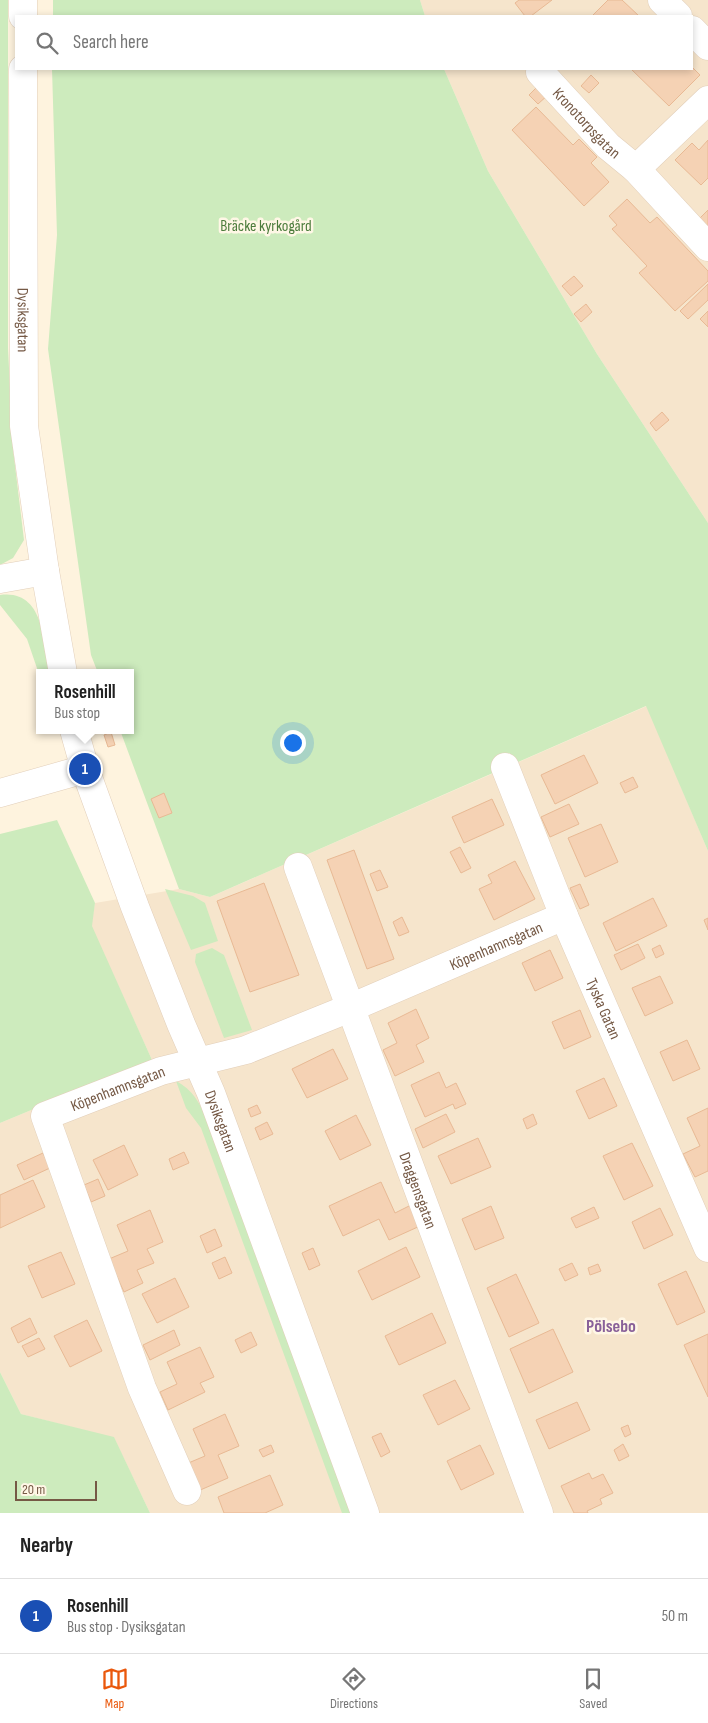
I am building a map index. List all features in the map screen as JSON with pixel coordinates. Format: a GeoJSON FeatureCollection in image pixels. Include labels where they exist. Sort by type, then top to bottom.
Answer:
{"type":"FeatureCollection","features":[{"type":"Feature","properties":{"kind":"street"},"geometry":{"type":"LineString","coordinates":[[23,0],[23,15]]}},
{"type":"Feature","properties":{"kind":"street"},"geometry":{"type":"LineString","coordinates":[[662,0],[677,15]]}},
{"type":"Feature","properties":{"kind":"street"},"geometry":{"type":"LineString","coordinates":[[693,31],[708,46]]}},
{"type":"Feature","properties":{"kind":"street","name":"Dysiksgatan"},"geometry":{"type":"LineString","coordinates":[[23,70],[24,426],[45,571],[62,669]]}},
{"type":"Feature","properties":{"kind":"street","name":"Kronotorpsgatan"},"geometry":{"type":"LineString","coordinates":[[540,72],[608,146],[636,169],[708,247]]}},
{"type":"Feature","properties":{"kind":"street","name":"Kronotorpsgatan"},"geometry":{"type":"LineString","coordinates":[[636,169],[708,100]]}},
{"type":"Feature","properties":{"kind":"street"},"geometry":{"type":"LineString","coordinates":[[0,579],[45,571]]}},
{"type":"Feature","properties":{"kind":"street","name":"Dysiksgatan"},"geometry":{"type":"LineString","coordinates":[[75,734],[85,770],[135,907],[211,1093],[366,1513]]}},
{"type":"Feature","properties":{"kind":"street","name":"Tyska Gatan"},"geometry":{"type":"LineString","coordinates":[[505,767],[564,916],[708,1248]]}},
{"type":"Feature","properties":{"kind":"street"},"geometry":{"type":"LineString","coordinates":[[0,793],[85,770]]}},
{"type":"Feature","properties":{"kind":"street","name":"Draggensgatan"},"geometry":{"type":"LineString","coordinates":[[298,867],[539,1513]]}},
{"type":"Feature","properties":{"kind":"street","name":"Köpenhamnsgatan"},"geometry":{"type":"LineString","coordinates":[[187,1491],[142,1388],[45,1116],[161,1071],[246,1050],[350,1008],[564,916]]}},
{"type":"Feature","properties":{"kind":"shaded area"},"geometry":{"type":"Polygon","coordinates":[[[420,0],[708,0],[708,523],[597,354],[488,171],[444,70],[693,70],[693,15],[425,15],[420,0]]]}},
{"type":"Feature","properties":{"kind":"shaded area"},"geometry":{"type":"Polygon","coordinates":[[[647,706],[708,851],[708,1513],[150,1513],[114,1438],[21,1414],[0,1372],[0,1123],[152,1060],[91,926],[95,903],[179,889],[210,897],[647,706]]]}},
{"type":"Feature","properties":{"kind":"green space"},"geometry":{"type":"Polygon","coordinates":[[[0,0],[8,0],[8,348],[13,449],[24,540],[13,558],[0,565],[0,0]]]}},
{"type":"Feature","properties":{"kind":"green space"},"geometry":{"type":"Polygon","coordinates":[[[53,0],[420,0],[425,15],[53,15],[53,0]]]}},
{"type":"Feature","properties":{"kind":"green space","name":"Bräcke kyrkogård"},"geometry":{"type":"Polygon","coordinates":[[[52,70],[444,70],[488,171],[597,354],[708,523],[708,851],[646,706],[210,897],[179,889],[121,734],[134,734],[134,669],[96,669],[91,655],[48,349],[57,235],[52,70]]]}},
{"type":"Feature","properties":{"kind":"green space"},"geometry":{"type":"Polygon","coordinates":[[[0,595],[15,595],[26,600],[34,609],[43,633],[48,669],[37,669],[27,639],[0,605],[0,595]]]}},
{"type":"Feature","properties":{"kind":"green space"},"geometry":{"type":"Polygon","coordinates":[[[57,820],[95,903],[92,926],[152,1060],[0,1123],[0,834],[57,820]]]}},
{"type":"Feature","properties":{"kind":"green space"},"geometry":{"type":"Polygon","coordinates":[[[165,889],[193,896],[205,903],[218,941],[191,950],[165,889]]]}},
{"type":"Feature","properties":{"kind":"green space"},"geometry":{"type":"Polygon","coordinates":[[[212,948],[224,955],[252,1030],[224,1038],[195,962],[196,954],[212,948]]]}},
{"type":"Feature","properties":{"kind":"green space"},"geometry":{"type":"Polygon","coordinates":[[[176,1081],[187,1088],[195,1097],[207,1119],[352,1513],[342,1513],[201,1128],[186,1108],[176,1081]]]}},
{"type":"Feature","properties":{"kind":"green space"},"geometry":{"type":"Polygon","coordinates":[[[0,1372],[21,1414],[114,1437],[150,1513],[0,1513],[0,1372]]]}},
{"type":"Feature","properties":{"kind":"building"},"geometry":{"type":"Polygon","coordinates":[[[519,0],[552,0],[532,15],[524,15],[515,3],[519,0]]]}},
{"type":"Feature","properties":{"kind":"building"},"geometry":{"type":"Polygon","coordinates":[[[608,0],[622,0],[638,15],[593,15],[608,0]]]}},
{"type":"Feature","properties":{"kind":"building"},"geometry":{"type":"Polygon","coordinates":[[[693,68],[700,75],[669,106],[632,70],[693,70],[693,68]]]}},
{"type":"Feature","properties":{"kind":"building"},"geometry":{"type":"Polygon","coordinates":[[[591,75],[599,83],[589,93],[581,86],[591,75]]]}},
{"type":"Feature","properties":{"kind":"building"},"geometry":{"type":"Polygon","coordinates":[[[540,84],[549,94],[538,104],[529,95],[540,84]]]}},
{"type":"Feature","properties":{"kind":"building"},"geometry":{"type":"Polygon","coordinates":[[[536,107],[573,145],[579,139],[597,157],[591,163],[609,182],[584,206],[512,130],[536,107]]]}},
{"type":"Feature","properties":{"kind":"building"},"geometry":{"type":"Polygon","coordinates":[[[708,140],[708,178],[701,185],[675,160],[692,143],[699,150],[708,140]]]}},
{"type":"Feature","properties":{"kind":"building"},"geometry":{"type":"Polygon","coordinates":[[[627,199],[650,223],[657,217],[708,271],[708,281],[675,311],[639,273],[647,266],[612,229],[617,225],[609,216],[627,199]]]}},
{"type":"Feature","properties":{"kind":"building"},"geometry":{"type":"Polygon","coordinates":[[[708,210],[708,226],[707,227],[699,219],[708,210]]]}},
{"type":"Feature","properties":{"kind":"building"},"geometry":{"type":"Polygon","coordinates":[[[574,276],[583,286],[571,296],[562,286],[574,276]]]}},
{"type":"Feature","properties":{"kind":"building"},"geometry":{"type":"Polygon","coordinates":[[[708,284],[708,300],[688,319],[680,311],[708,284]]]}},
{"type":"Feature","properties":{"kind":"building"},"geometry":{"type":"Polygon","coordinates":[[[586,304],[592,312],[581,322],[574,314],[586,304]]]}},
{"type":"Feature","properties":{"kind":"building"},"geometry":{"type":"Polygon","coordinates":[[[708,311],[708,327],[700,319],[708,311]]]}},
{"type":"Feature","properties":{"kind":"building"},"geometry":{"type":"Polygon","coordinates":[[[662,412],[669,420],[656,431],[650,423],[662,412]]]}},
{"type":"Feature","properties":{"kind":"building"},"geometry":{"type":"Polygon","coordinates":[[[112,734],[115,745],[108,747],[104,735],[112,734]]]}},
{"type":"Feature","properties":{"kind":"building"},"geometry":{"type":"Polygon","coordinates":[[[584,755],[598,783],[555,804],[541,775],[584,755]]]}},
{"type":"Feature","properties":{"kind":"building"},"geometry":{"type":"Polygon","coordinates":[[[633,777],[638,787],[625,793],[620,783],[633,777]]]}},
{"type":"Feature","properties":{"kind":"building"},"geometry":{"type":"Polygon","coordinates":[[[164,793],[172,813],[159,818],[151,799],[164,793]]]}},
{"type":"Feature","properties":{"kind":"building"},"geometry":{"type":"Polygon","coordinates":[[[492,799],[504,825],[464,843],[452,817],[492,799]]]}},
{"type":"Feature","properties":{"kind":"building"},"geometry":{"type":"Polygon","coordinates":[[[569,804],[579,824],[550,837],[541,817],[569,804]]]}},
{"type":"Feature","properties":{"kind":"building"},"geometry":{"type":"Polygon","coordinates":[[[601,824],[618,862],[585,877],[568,838],[601,824]]]}},
{"type":"Feature","properties":{"kind":"building"},"geometry":{"type":"Polygon","coordinates":[[[460,847],[471,868],[461,873],[450,852],[460,847]]]}},
{"type":"Feature","properties":{"kind":"building"},"geometry":{"type":"Polygon","coordinates":[[[354,850],[394,959],[367,969],[327,860],[354,850]]]}},
{"type":"Feature","properties":{"kind":"building"},"geometry":{"type":"Polygon","coordinates":[[[515,861],[535,899],[494,920],[479,889],[492,883],[488,875],[515,861]]]}},
{"type":"Feature","properties":{"kind":"building"},"geometry":{"type":"Polygon","coordinates":[[[380,870],[388,887],[377,891],[370,874],[380,870]]]}},
{"type":"Feature","properties":{"kind":"building"},"geometry":{"type":"Polygon","coordinates":[[[264,883],[299,975],[250,992],[217,901],[264,883]]]}},
{"type":"Feature","properties":{"kind":"building"},"geometry":{"type":"Polygon","coordinates":[[[580,884],[589,905],[580,909],[570,888],[580,884]]]}},
{"type":"Feature","properties":{"kind":"building"},"geometry":{"type":"Polygon","coordinates":[[[653,898],[667,926],[616,951],[603,923],[653,898]]]}},
{"type":"Feature","properties":{"kind":"building"},"geometry":{"type":"Polygon","coordinates":[[[402,917],[409,932],[399,936],[393,922],[402,917]]]}},
{"type":"Feature","properties":{"kind":"building"},"geometry":{"type":"Polygon","coordinates":[[[708,918],[708,930],[704,920],[708,918]]]}},
{"type":"Feature","properties":{"kind":"building"},"geometry":{"type":"Polygon","coordinates":[[[638,944],[645,958],[621,970],[614,955],[638,944]]]}},
{"type":"Feature","properties":{"kind":"building"},"geometry":{"type":"Polygon","coordinates":[[[660,945],[664,954],[656,958],[652,949],[660,945]]]}},
{"type":"Feature","properties":{"kind":"building"},"geometry":{"type":"Polygon","coordinates":[[[550,950],[563,978],[535,991],[522,963],[550,950]]]}},
{"type":"Feature","properties":{"kind":"building"},"geometry":{"type":"Polygon","coordinates":[[[660,976],[673,1003],[645,1016],[632,988],[660,976]]]}},
{"type":"Feature","properties":{"kind":"building"},"geometry":{"type":"Polygon","coordinates":[[[416,1009],[429,1038],[416,1045],[424,1062],[395,1076],[383,1050],[397,1043],[388,1023],[416,1009]]]}},
{"type":"Feature","properties":{"kind":"building"},"geometry":{"type":"Polygon","coordinates":[[[580,1010],[591,1037],[564,1049],[552,1022],[580,1010]]]}},
{"type":"Feature","properties":{"kind":"building"},"geometry":{"type":"Polygon","coordinates":[[[687,1040],[700,1069],[673,1081],[660,1052],[687,1040]]]}},
{"type":"Feature","properties":{"kind":"building"},"geometry":{"type":"Polygon","coordinates":[[[333,1049],[348,1079],[307,1098],[292,1069],[333,1049]]]}},
{"type":"Feature","properties":{"kind":"building"},"geometry":{"type":"Polygon","coordinates":[[[439,1072],[446,1088],[456,1083],[466,1104],[455,1109],[453,1104],[425,1117],[411,1085],[439,1072]]]}},
{"type":"Feature","properties":{"kind":"building"},"geometry":{"type":"Polygon","coordinates":[[[604,1078],[617,1106],[589,1119],[576,1091],[604,1078]]]}},
{"type":"Feature","properties":{"kind":"building"},"geometry":{"type":"Polygon","coordinates":[[[257,1105],[261,1113],[251,1117],[248,1109],[257,1105]]]}},
{"type":"Feature","properties":{"kind":"building"},"geometry":{"type":"Polygon","coordinates":[[[708,1108],[708,1171],[695,1177],[683,1154],[700,1146],[687,1118],[708,1108]]]}},
{"type":"Feature","properties":{"kind":"building"},"geometry":{"type":"Polygon","coordinates":[[[446,1114],[455,1132],[423,1148],[415,1129],[446,1114]]]}},
{"type":"Feature","properties":{"kind":"building"},"geometry":{"type":"Polygon","coordinates":[[[533,1114],[537,1124],[527,1129],[523,1119],[533,1114]]]}},
{"type":"Feature","properties":{"kind":"building"},"geometry":{"type":"Polygon","coordinates":[[[356,1115],[371,1145],[340,1160],[325,1131],[356,1115]]]}},
{"type":"Feature","properties":{"kind":"building"},"geometry":{"type":"Polygon","coordinates":[[[267,1122],[273,1134],[260,1140],[255,1128],[267,1122]]]}},
{"type":"Feature","properties":{"kind":"building"},"geometry":{"type":"Polygon","coordinates":[[[478,1138],[491,1167],[451,1184],[438,1156],[478,1138]]]}},
{"type":"Feature","properties":{"kind":"building"},"geometry":{"type":"Polygon","coordinates":[[[632,1143],[653,1186],[624,1200],[603,1156],[632,1143]]]}},
{"type":"Feature","properties":{"kind":"building"},"geometry":{"type":"Polygon","coordinates":[[[124,1145],[138,1175],[108,1190],[93,1160],[124,1145]]]}},
{"type":"Feature","properties":{"kind":"building"},"geometry":{"type":"Polygon","coordinates":[[[184,1152],[189,1163],[173,1170],[169,1159],[184,1152]]]}},
{"type":"Feature","properties":{"kind":"building"},"geometry":{"type":"Polygon","coordinates":[[[43,1153],[50,1168],[24,1180],[17,1165],[43,1153]]]}},
{"type":"Feature","properties":{"kind":"building"},"geometry":{"type":"Polygon","coordinates":[[[98,1179],[105,1196],[91,1202],[84,1185],[98,1179]]]}},
{"type":"Feature","properties":{"kind":"building"},"geometry":{"type":"Polygon","coordinates":[[[33,1180],[45,1207],[0,1228],[0,1195],[33,1180]]]}},
{"type":"Feature","properties":{"kind":"building"},"geometry":{"type":"Polygon","coordinates":[[[381,1182],[395,1213],[411,1205],[420,1226],[389,1240],[379,1219],[343,1236],[329,1206],[381,1182]]]}},
{"type":"Feature","properties":{"kind":"building"},"geometry":{"type":"Polygon","coordinates":[[[491,1206],[504,1238],[475,1250],[462,1219],[491,1206]]]}},
{"type":"Feature","properties":{"kind":"building"},"geometry":{"type":"Polygon","coordinates":[[[594,1207],[599,1218],[576,1228],[571,1218],[594,1207]]]}},
{"type":"Feature","properties":{"kind":"building"},"geometry":{"type":"Polygon","coordinates":[[[660,1208],[673,1235],[644,1249],[632,1222],[660,1208]]]}},
{"type":"Feature","properties":{"kind":"building"},"geometry":{"type":"Polygon","coordinates":[[[150,1210],[163,1242],[147,1249],[154,1263],[137,1270],[143,1283],[124,1292],[109,1259],[128,1251],[117,1225],[150,1210]]]}},
{"type":"Feature","properties":{"kind":"building"},"geometry":{"type":"Polygon","coordinates":[[[215,1229],[222,1246],[207,1253],[200,1236],[215,1229]]]}},
{"type":"Feature","properties":{"kind":"building"},"geometry":{"type":"Polygon","coordinates":[[[406,1247],[420,1277],[372,1300],[358,1271],[406,1247]]]}},
{"type":"Feature","properties":{"kind":"building"},"geometry":{"type":"Polygon","coordinates":[[[313,1248],[320,1265],[309,1270],[302,1253],[313,1248]]]}},
{"type":"Feature","properties":{"kind":"building"},"geometry":{"type":"Polygon","coordinates":[[[61,1252],[75,1284],[42,1298],[28,1266],[61,1252]]]}},
{"type":"Feature","properties":{"kind":"building"},"geometry":{"type":"Polygon","coordinates":[[[225,1257],[232,1273],[219,1279],[212,1263],[225,1257]]]}},
{"type":"Feature","properties":{"kind":"building"},"geometry":{"type":"Polygon","coordinates":[[[572,1263],[578,1275],[565,1281],[559,1269],[572,1263]]]}},
{"type":"Feature","properties":{"kind":"building"},"geometry":{"type":"Polygon","coordinates":[[[598,1264],[601,1271],[590,1275],[588,1268],[598,1264]]]}},
{"type":"Feature","properties":{"kind":"building"},"geometry":{"type":"Polygon","coordinates":[[[686,1271],[705,1312],[677,1325],[658,1284],[686,1271]]]}},
{"type":"Feature","properties":{"kind":"building"},"geometry":{"type":"Polygon","coordinates":[[[516,1274],[539,1323],[509,1337],[487,1288],[516,1274]]]}},
{"type":"Feature","properties":{"kind":"building"},"geometry":{"type":"Polygon","coordinates":[[[175,1278],[189,1307],[157,1323],[142,1294],[175,1278]]]}},
{"type":"Feature","properties":{"kind":"building"},"geometry":{"type":"Polygon","coordinates":[[[432,1313],[446,1343],[399,1365],[385,1336],[432,1313]]]}},
{"type":"Feature","properties":{"kind":"building"},"geometry":{"type":"Polygon","coordinates":[[[30,1318],[37,1333],[18,1343],[11,1328],[30,1318]]]}},
{"type":"Feature","properties":{"kind":"building"},"geometry":{"type":"Polygon","coordinates":[[[87,1320],[102,1351],[70,1367],[54,1336],[87,1320]]]}},
{"type":"Feature","properties":{"kind":"building"},"geometry":{"type":"Polygon","coordinates":[[[553,1329],[573,1372],[529,1393],[510,1349],[553,1329]]]}},
{"type":"Feature","properties":{"kind":"building"},"geometry":{"type":"Polygon","coordinates":[[[174,1330],[180,1345],[150,1360],[143,1345],[174,1330]]]}},
{"type":"Feature","properties":{"kind":"building"},"geometry":{"type":"Polygon","coordinates":[[[251,1332],[257,1345],[241,1353],[235,1340],[251,1332]]]}},
{"type":"Feature","properties":{"kind":"building"},"geometry":{"type":"Polygon","coordinates":[[[708,1334],[708,1397],[684,1345],[708,1334]]]}},
{"type":"Feature","properties":{"kind":"building"},"geometry":{"type":"Polygon","coordinates":[[[39,1338],[45,1349],[28,1357],[22,1346],[39,1338]]]}},
{"type":"Feature","properties":{"kind":"building"},"geometry":{"type":"Polygon","coordinates":[[[200,1347],[214,1377],[200,1383],[205,1392],[168,1410],[160,1392],[177,1384],[167,1362],[200,1347]]]}},
{"type":"Feature","properties":{"kind":"building"},"geometry":{"type":"Polygon","coordinates":[[[455,1380],[470,1409],[438,1425],[423,1395],[455,1380]]]}},
{"type":"Feature","properties":{"kind":"building"},"geometry":{"type":"Polygon","coordinates":[[[577,1402],[590,1430],[549,1449],[536,1420],[577,1402]]]}},
{"type":"Feature","properties":{"kind":"building"},"geometry":{"type":"Polygon","coordinates":[[[225,1414],[239,1446],[218,1455],[228,1478],[198,1491],[186,1464],[205,1456],[193,1429],[225,1414]]]}},
{"type":"Feature","properties":{"kind":"building"},"geometry":{"type":"Polygon","coordinates":[[[628,1425],[631,1434],[625,1437],[621,1428],[628,1425]]]}},
{"type":"Feature","properties":{"kind":"building"},"geometry":{"type":"Polygon","coordinates":[[[381,1433],[390,1452],[381,1457],[372,1437],[381,1433]]]}},
{"type":"Feature","properties":{"kind":"building"},"geometry":{"type":"Polygon","coordinates":[[[623,1444],[629,1456],[619,1461],[614,1450],[623,1444]]]}},
{"type":"Feature","properties":{"kind":"building"},"geometry":{"type":"Polygon","coordinates":[[[271,1445],[274,1452],[263,1457],[259,1450],[271,1445]]]}},
{"type":"Feature","properties":{"kind":"building"},"geometry":{"type":"Polygon","coordinates":[[[480,1445],[494,1474],[461,1490],[447,1461],[480,1445]]]}},
{"type":"Feature","properties":{"kind":"building"},"geometry":{"type":"Polygon","coordinates":[[[589,1473],[592,1479],[603,1474],[613,1493],[600,1499],[602,1504],[587,1511],[588,1513],[574,1513],[561,1486],[589,1473]]]}},
{"type":"Feature","properties":{"kind":"building"},"geometry":{"type":"Polygon","coordinates":[[[270,1475],[283,1505],[265,1513],[224,1513],[218,1497],[270,1475]]]}},
{"type":"Feature","properties":{"kind":"place","name":"Rosenhill"},"geometry":{"type":"Point","coordinates":[85,769]}},
{"type":"Feature","properties":{"kind":"district","name":"Pölsebo"},"geometry":{"type":"Point","coordinates":[611,1326]}}]}
